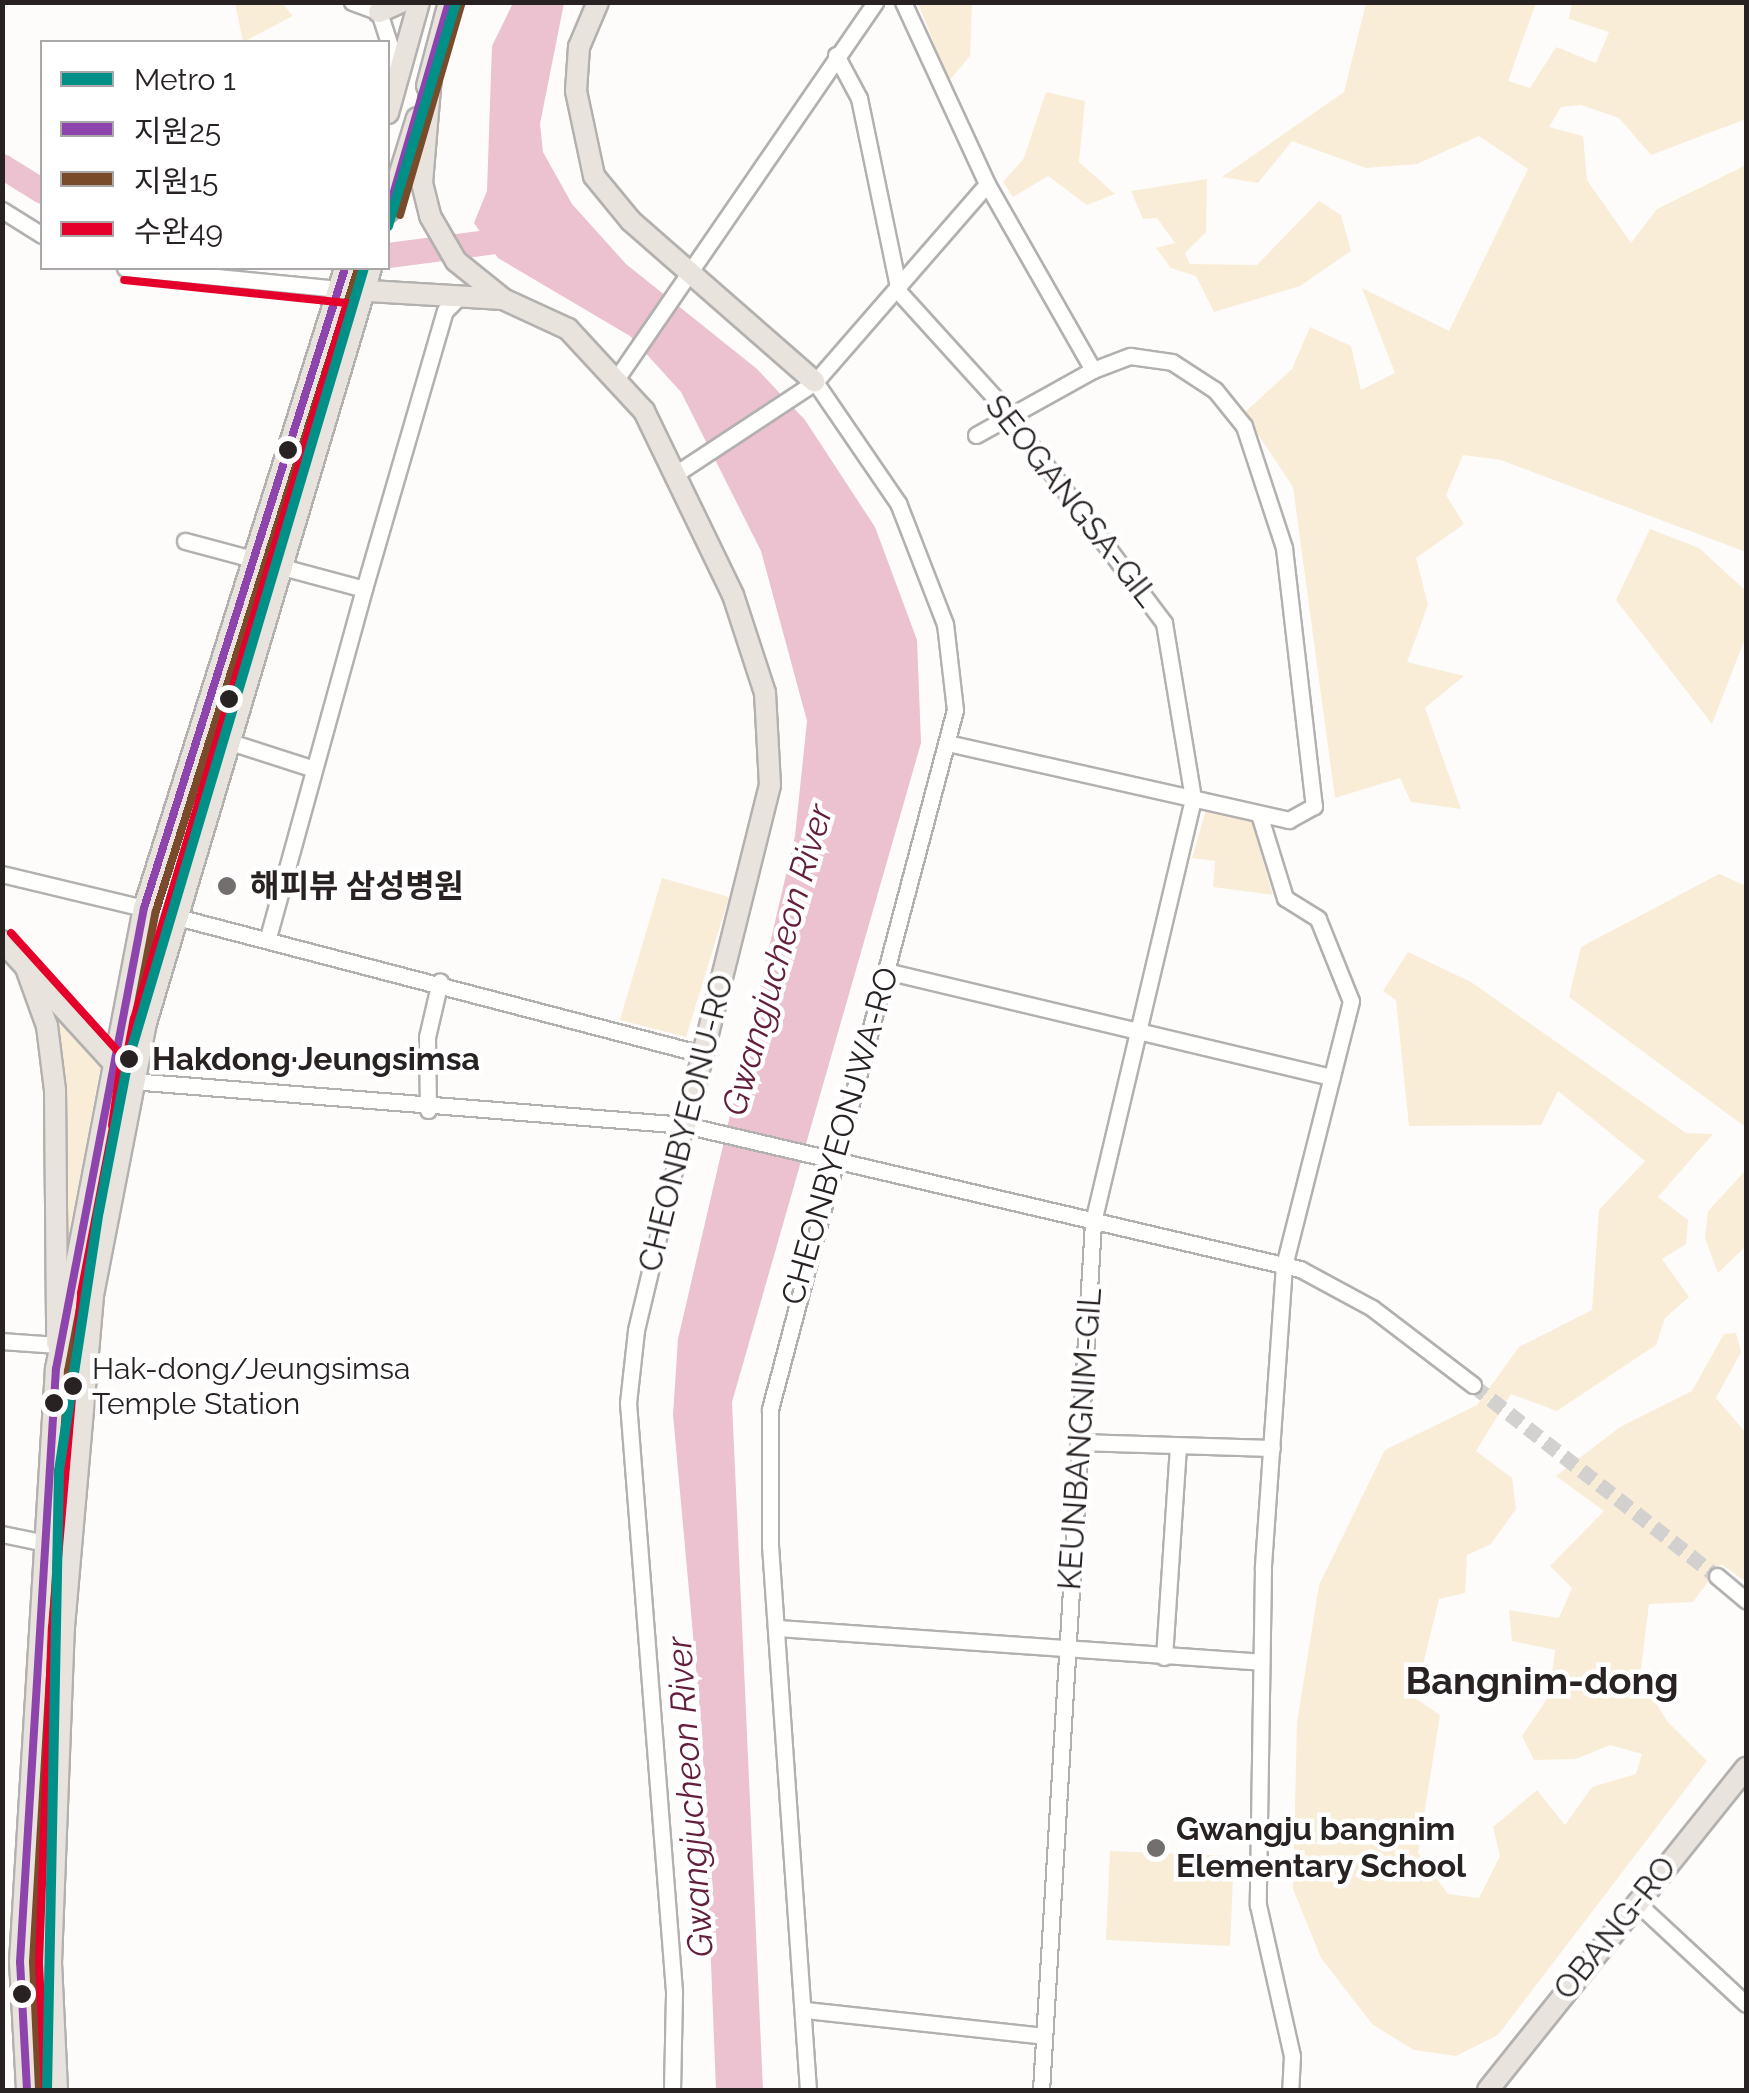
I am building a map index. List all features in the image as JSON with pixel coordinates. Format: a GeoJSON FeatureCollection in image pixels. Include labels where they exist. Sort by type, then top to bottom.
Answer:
{"type":"FeatureCollection","features":[{"type":"Feature","properties":{"kind":"main road"},"geometry":{"type":"LineString","coordinates":[[379,12],[401,2]]}},
{"type":"Feature","properties":{"kind":"main road"},"geometry":{"type":"LineString","coordinates":[[390,105],[419,2]]}},
{"type":"Feature","properties":{"kind":"main road"},"geometry":{"type":"LineString","coordinates":[[390,206],[449,2]]}},
{"type":"Feature","properties":{"kind":"main road","name":"CHEONBYEONJWA-RO"},"geometry":{"type":"LineString","coordinates":[[598,2],[579,48],[580,146],[615,205],[690,284],[810,386]]}},
{"type":"Feature","properties":{"kind":"main road"},"geometry":{"type":"LineString","coordinates":[[430,76],[422,184],[440,236],[465,269],[503,299]]}},
{"type":"Feature","properties":{"kind":"main road"},"geometry":{"type":"LineString","coordinates":[[56,1369],[110,1062],[144,908],[344,270]]}},
{"type":"Feature","properties":{"kind":"main road"},"geometry":{"type":"LineString","coordinates":[[57,2090],[51,1962],[68,1582],[94,1296],[131,1081],[280,563],[370,270]]}},
{"type":"Feature","properties":{"kind":"main road","name":"CHEONBYEONU-RO"},"geometry":{"type":"LineString","coordinates":[[339,289],[503,299],[568,329],[619,375],[677,473],[753,646],[772,738],[766,809],[685,1125]]}},
{"type":"Feature","properties":{"kind":"main road"},"geometry":{"type":"LineString","coordinates":[[2,942],[131,1081]]}},
{"type":"Feature","properties":{"kind":"main road"},"geometry":{"type":"LineString","coordinates":[[24,965],[47,1026],[54,1090],[57,1345],[46,1547],[11,1962],[28,2090]]}},
{"type":"Feature","properties":{"kind":"main road"},"geometry":{"type":"LineString","coordinates":[[46,1547],[58,1582],[68,1582]]}},
{"type":"Feature","properties":{"kind":"main road","name":"OBANG-RO"},"geometry":{"type":"LineString","coordinates":[[1488,2090],[1746,1768]]}},
{"type":"Feature","properties":{"kind":"street"},"geometry":{"type":"LineString","coordinates":[[352,2],[379,12],[388,40]]}},
{"type":"Feature","properties":{"kind":"street"},"geometry":{"type":"LineString","coordinates":[[619,375],[690,284],[836,55],[875,2]]}},
{"type":"Feature","properties":{"kind":"street"},"geometry":{"type":"LineString","coordinates":[[902,2],[988,184],[1092,370]]}},
{"type":"Feature","properties":{"kind":"street"},"geometry":{"type":"LineString","coordinates":[[390,46],[398,71]]}},
{"type":"Feature","properties":{"kind":"street"},"geometry":{"type":"LineString","coordinates":[[836,55],[863,115],[872,196],[899,292]]}},
{"type":"Feature","properties":{"kind":"street"},"geometry":{"type":"LineString","coordinates":[[677,473],[810,386],[899,292],[988,184]]}},
{"type":"Feature","properties":{"kind":"street"},"geometry":{"type":"LineString","coordinates":[[2,210],[40,234]]}},
{"type":"Feature","properties":{"kind":"street"},"geometry":{"type":"LineString","coordinates":[[145,270],[339,289]]}},
{"type":"Feature","properties":{"kind":"street","name":"SEOGANGSA-GIL"},"geometry":{"type":"LineString","coordinates":[[899,292],[1012,418],[1164,622],[1193,798]]}},
{"type":"Feature","properties":{"kind":"street"},"geometry":{"type":"LineString","coordinates":[[269,935],[445,311],[462,294]]}},
{"type":"Feature","properties":{"kind":"street"},"geometry":{"type":"LineString","coordinates":[[951,744],[1259,814],[1302,818],[1315,790],[1297,626],[1260,464],[1237,416],[1185,369],[1130,356],[1092,370],[976,435]]}},
{"type":"Feature","properties":{"kind":"street","name":"CHEONBYEONJWA-RO"},"geometry":{"type":"LineString","coordinates":[[808,2090],[806,2010],[778,1628],[770,1409],[830,1159],[951,744],[945,624],[886,481],[810,386]]}},
{"type":"Feature","properties":{"kind":"street"},"geometry":{"type":"LineString","coordinates":[[186,541],[256,556],[364,589]]}},
{"type":"Feature","properties":{"kind":"street"},"geometry":{"type":"LineString","coordinates":[[228,741],[314,769]]}},
{"type":"Feature","properties":{"kind":"street","name":"KEUNBANGNIM-GIL"},"geometry":{"type":"LineString","coordinates":[[1042,2090],[1094,1223],[1193,798]]}},
{"type":"Feature","properties":{"kind":"street"},"geometry":{"type":"LineString","coordinates":[[1259,814],[1286,898],[1318,920],[1351,1000],[1284,1266],[1272,1448],[1261,1662],[1258,1905],[1292,2056],[1290,2090]]}},
{"type":"Feature","properties":{"kind":"street"},"geometry":{"type":"LineString","coordinates":[[2,874],[144,908]]}},
{"type":"Feature","properties":{"kind":"street"},"geometry":{"type":"LineString","coordinates":[[176,917],[269,935],[702,1054]]}},
{"type":"Feature","properties":{"kind":"street"},"geometry":{"type":"LineString","coordinates":[[886,971],[1332,1077]]}},
{"type":"Feature","properties":{"kind":"street"},"geometry":{"type":"LineString","coordinates":[[428,1110],[427,1037],[440,981]]}},
{"type":"Feature","properties":{"kind":"street"},"geometry":{"type":"LineString","coordinates":[[131,1081],[428,1110],[685,1125],[1284,1266],[1338,1286],[1473,1384]]}},
{"type":"Feature","properties":{"kind":"street","name":"CHEONBYEONU-RO"},"geometry":{"type":"LineString","coordinates":[[672,2090],[674,1991],[628,1403],[642,1298],[685,1125]]}},
{"type":"Feature","properties":{"kind":"street"},"geometry":{"type":"LineString","coordinates":[[2,1341],[57,1345]]}},
{"type":"Feature","properties":{"kind":"street"},"geometry":{"type":"LineString","coordinates":[[1078,1442],[1272,1448]]}},
{"type":"Feature","properties":{"kind":"street"},"geometry":{"type":"LineString","coordinates":[[1164,1657],[1178,1446]]}},
{"type":"Feature","properties":{"kind":"street"},"geometry":{"type":"LineString","coordinates":[[2,1534],[46,1547]]}},
{"type":"Feature","properties":{"kind":"street"},"geometry":{"type":"LineString","coordinates":[[1717,1576],[1746,1600]]}},
{"type":"Feature","properties":{"kind":"street"},"geometry":{"type":"LineString","coordinates":[[778,1628],[1042,1642],[1066,1652],[1261,1662]]}},
{"type":"Feature","properties":{"kind":"street"},"geometry":{"type":"LineString","coordinates":[[1636,1902],[1746,2004]]}},
{"type":"Feature","properties":{"kind":"street"},"geometry":{"type":"LineString","coordinates":[[806,2010],[1044,2036]]}},
{"type":"Feature","properties":{"kind":"shaded area"},"geometry":{"type":"Polygon","coordinates":[[[235,3],[282,3],[293,16],[247,40],[243,40],[235,3]]]}},
{"type":"Feature","properties":{"kind":"shaded area"},"geometry":{"type":"Polygon","coordinates":[[[918,3],[972,3],[970,56],[949,81],[918,3]]]}},
{"type":"Feature","properties":{"kind":"shaded area"},"geometry":{"type":"Polygon","coordinates":[[[1366,3],[1536,3],[1508,81],[1530,88],[1556,47],[1596,63],[1609,32],[1569,19],[1572,3],[1746,3],[1746,119],[1651,155],[1619,118],[1581,105],[1561,107],[1549,127],[1583,136],[1587,180],[1631,243],[1657,209],[1746,165],[1746,552],[1501,460],[1463,455],[1446,495],[1464,524],[1416,558],[1428,605],[1407,662],[1464,676],[1425,708],[1461,809],[1411,802],[1400,778],[1335,798],[1293,487],[1244,413],[1292,369],[1310,327],[1351,346],[1361,390],[1395,373],[1362,288],[1449,331],[1528,169],[1479,136],[1417,164],[1366,168],[1292,141],[1258,183],[1222,177],[1344,92],[1366,3]]]}},
{"type":"Feature","properties":{"kind":"shaded area"},"geometry":{"type":"Polygon","coordinates":[[[1046,92],[1085,101],[1079,162],[1115,194],[1087,205],[1048,176],[1013,197],[1003,182],[1024,158],[1046,92]]]}},
{"type":"Feature","properties":{"kind":"shaded area"},"geometry":{"type":"Polygon","coordinates":[[[1207,179],[1206,232],[1185,253],[1190,264],[1257,265],[1319,201],[1341,215],[1351,251],[1300,286],[1214,312],[1196,276],[1171,268],[1156,248],[1175,243],[1157,218],[1143,219],[1131,191],[1207,179]]]}},
{"type":"Feature","properties":{"kind":"shaded area"},"geometry":{"type":"Polygon","coordinates":[[[1650,529],[1699,548],[1746,591],[1746,636],[1712,724],[1616,600],[1650,529]]]}},
{"type":"Feature","properties":{"kind":"shaded area"},"geometry":{"type":"Polygon","coordinates":[[[1206,810],[1251,819],[1273,895],[1213,887],[1215,861],[1192,858],[1206,810]]]}},
{"type":"Feature","properties":{"kind":"shaded area"},"geometry":{"type":"Polygon","coordinates":[[[1719,874],[1746,886],[1744,1126],[1569,997],[1581,947],[1719,874]]]}},
{"type":"Feature","properties":{"kind":"shaded area"},"geometry":{"type":"Polygon","coordinates":[[[662,878],[729,897],[686,1037],[620,1020],[662,878]]]}},
{"type":"Feature","properties":{"kind":"shaded area"},"geometry":{"type":"Polygon","coordinates":[[[1408,952],[1471,982],[1686,1133],[1713,1134],[1658,1197],[1688,1220],[1686,1244],[1662,1259],[1689,1297],[1665,1318],[1656,1345],[1557,1411],[1511,1394],[1476,1451],[1512,1478],[1516,1509],[1491,1544],[1467,1555],[1465,1593],[1439,1599],[1415,1698],[1440,1715],[1418,1853],[1448,1894],[1479,1898],[1500,1856],[1493,1827],[1537,1790],[1565,1825],[1592,1787],[1636,1774],[1642,1754],[1610,1745],[1576,1759],[1534,1760],[1522,1736],[1549,1696],[1555,1650],[1512,1641],[1509,1610],[1559,1618],[1572,1588],[1550,1566],[1604,1511],[1556,1476],[1620,1427],[1692,1391],[1724,1334],[1736,1333],[1741,1352],[1716,1398],[1746,1433],[1746,1582],[1721,1564],[1693,1602],[1649,1604],[1640,1676],[1667,1721],[1707,1761],[1498,2035],[1456,2056],[1414,2050],[1373,2025],[1321,1958],[1293,1889],[1297,1723],[1319,1585],[1385,1450],[1477,1405],[1519,1347],[1592,1310],[1599,1210],[1645,1161],[1558,1091],[1541,1125],[1409,1126],[1396,1000],[1383,991],[1408,952]]]}},
{"type":"Feature","properties":{"kind":"shaded area"},"geometry":{"type":"Polygon","coordinates":[[[39,987],[101,1064],[68,1239],[62,1165],[39,987]]]}},
{"type":"Feature","properties":{"kind":"shaded area"},"geometry":{"type":"Polygon","coordinates":[[[1746,1170],[1746,1246],[1718,1273],[1705,1238],[1708,1211],[1746,1170]]]}},
{"type":"Feature","properties":{"kind":"shaded area"},"geometry":{"type":"Polygon","coordinates":[[[1110,1851],[1234,1856],[1230,1946],[1106,1940],[1110,1851]]]}},
{"type":"Feature","properties":{"kind":"water","name":"Gwangjucheon River"},"geometry":{"type":"Polygon","coordinates":[[[513,3],[564,3],[540,124],[543,152],[572,204],[626,264],[757,369],[805,420],[875,527],[917,640],[921,743],[732,1402],[763,2090],[716,2090],[702,1734],[673,1415],[678,1339],[795,836],[807,721],[761,551],[681,392],[630,336],[498,258],[474,223],[487,191],[492,46],[513,3]]]}},
{"type":"Feature","properties":{"kind":"waterway"},"geometry":{"type":"LineString","coordinates":[[2,166],[40,190]]}},
{"type":"Feature","properties":{"kind":"waterway"},"geometry":{"type":"LineString","coordinates":[[390,255],[519,238]]}},
{"type":"Feature","properties":{"kind":"tunnel"},"geometry":{"type":"LineString","coordinates":[[1473,1385],[1717,1576]]}},
{"type":"Feature","properties":{"kind":"metro line","name":"1"},"geometry":{"type":"LineString","coordinates":[[390,219],[456,2]]}},
{"type":"Feature","properties":{"kind":"metro line","name":"1"},"geometry":{"type":"LineString","coordinates":[[47,2090],[59,1471],[99,1211],[128,1061],[363,270]]}},
{"type":"Feature","properties":{"kind":"transit line","name":"지원25"},"geometry":{"type":"LineString","coordinates":[[390,205],[449,2]]}},
{"type":"Feature","properties":{"kind":"transit line","name":"지원15"},"geometry":{"type":"LineString","coordinates":[[400,215],[461,5]]}},
{"type":"Feature","properties":{"kind":"transit line","name":"지원25"},"geometry":{"type":"LineString","coordinates":[[27,2090],[20,1962],[56,1369],[144,908],[344,270]]}},
{"type":"Feature","properties":{"kind":"transit line","name":"지원15"},"geometry":{"type":"LineString","coordinates":[[39,2089],[33,1962],[68,1371],[156,911],[357,272]]}},
{"type":"Feature","properties":{"kind":"transit line","name":"수완49"},"geometry":{"type":"LineString","coordinates":[[45,2090],[39,1962],[52,1627],[81,1293],[134,1019],[347,303],[124,280]]}},
{"type":"Feature","properties":{"kind":"transit line","name":"수완49"},"geometry":{"type":"LineString","coordinates":[[11,933],[122,1056],[112,1125]]}},
{"type":"Feature","properties":{"kind":"place","name":"해피뷰 삼성병원"},"geometry":{"type":"Point","coordinates":[227,886]}},
{"type":"Feature","properties":{"kind":"place","name":"Hakdong·Jeungsimsa"},"geometry":{"type":"Point","coordinates":[129,1059]}},
{"type":"Feature","properties":{"kind":"place","name":"Hak-dong/Jeungsimsa Temple Station"},"geometry":{"type":"Point","coordinates":[73,1386]}},
{"type":"Feature","properties":{"kind":"place","name":"Gwangju bangnim Elementary School"},"geometry":{"type":"Point","coordinates":[1156,1848]}},
{"type":"Feature","properties":{"kind":"district","name":"Bangnim-dong"},"geometry":{"type":"Point","coordinates":[1542,1681]}}]}
